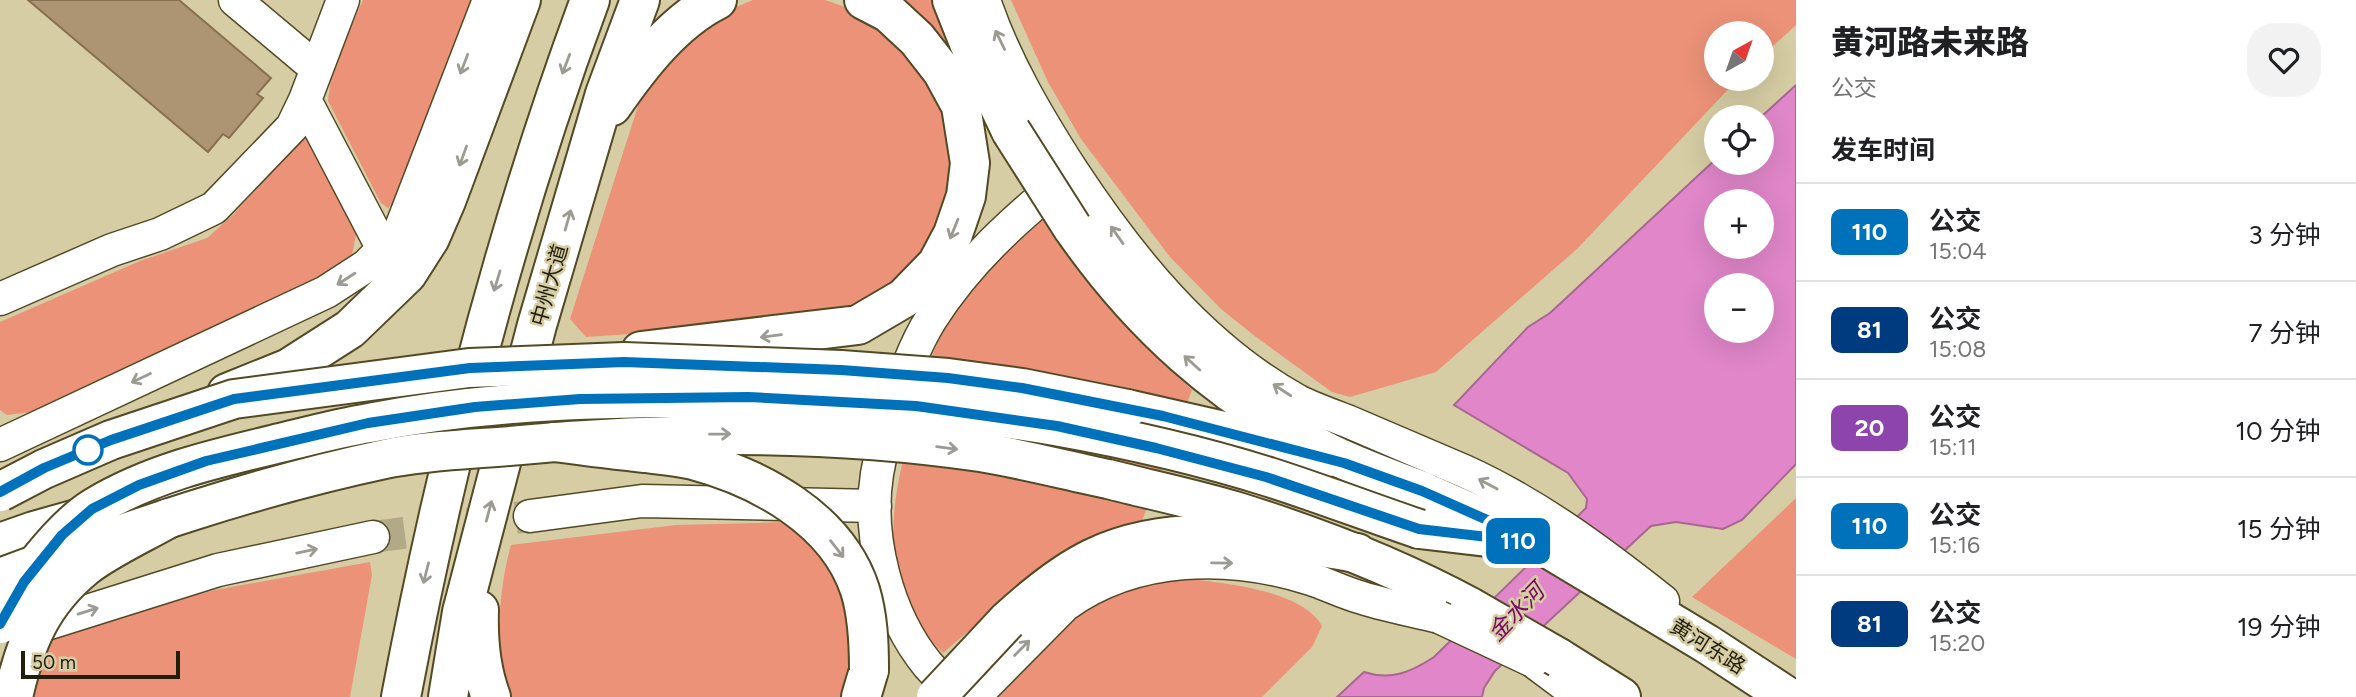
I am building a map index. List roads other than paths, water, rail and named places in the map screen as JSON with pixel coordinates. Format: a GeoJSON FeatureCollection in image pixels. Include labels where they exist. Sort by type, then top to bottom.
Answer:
{"type":"FeatureCollection","features":[{"type":"Feature","properties":{"kind":"main road"},"geometry":{"type":"LineString","coordinates":[[0,492],[44,468],[289,368],[350,328],[407,274],[430,238],[521,0]]}},
{"type":"Feature","properties":{"kind":"main road"},"geometry":{"type":"LineString","coordinates":[[401,694],[424,577],[490,304],[560,80],[590,0]]}},
{"type":"Feature","properties":{"kind":"main road","name":"中州大道"},"geometry":{"type":"LineString","coordinates":[[448,697],[463,612],[537,325],[605,94],[640,0]]}},
{"type":"Feature","properties":{"kind":"main road"},"geometry":{"type":"LineString","coordinates":[[593,134],[624,89],[665,40],[706,5],[717,0]]}},
{"type":"Feature","properties":{"kind":"main road"},"geometry":{"type":"LineString","coordinates":[[538,365],[858,325],[904,298],[937,264],[953,234],[966,196],[970,163],[961,106],[942,71],[917,39],[889,13],[864,0]]}},
{"type":"Feature","properties":{"kind":"main road"},"geometry":{"type":"LineString","coordinates":[[952,0],[969,43],[1011,131],[1101,269],[1137,310],[1209,378],[1287,429],[1325,451],[1422,491]]}},
{"type":"Feature","properties":{"kind":"main road"},"geometry":{"type":"LineString","coordinates":[[111,440],[234,399],[470,368],[624,362],[841,370],[948,378],[1022,388],[1127,409],[1237,434],[1344,463],[1422,491]]}},
{"type":"Feature","properties":{"kind":"main road"},"geometry":{"type":"LineString","coordinates":[[0,624],[24,582],[62,535],[92,509],[139,485],[206,461],[368,423],[475,407],[580,399],[749,397],[902,405],[1057,426],[1266,477],[1419,529],[1544,530]]}},
{"type":"Feature","properties":{"kind":"main road"},"geometry":{"type":"LineString","coordinates":[[0,578],[108,537],[233,498],[388,458],[554,442],[686,435],[773,433],[853,438],[983,453],[1108,479],[1235,511],[1357,553],[1423,582],[1455,612],[1621,697]]}},
{"type":"Feature","properties":{"kind":"main road"},"geometry":{"type":"LineString","coordinates":[[554,442],[690,459],[739,475],[777,494],[821,528],[847,561],[860,590],[869,633],[865,683]]}},
{"type":"Feature","properties":{"kind":"main road"},"geometry":{"type":"LineString","coordinates":[[0,543],[34,531],[318,452],[388,458]]}},
{"type":"Feature","properties":{"kind":"main road","name":"黄河东路"},"geometry":{"type":"LineString","coordinates":[[1422,491],[1544,530],[1788,697]]}},
{"type":"Feature","properties":{"kind":"main road"},"geometry":{"type":"LineString","coordinates":[[12,697],[21,658],[37,621],[60,593],[86,566],[169,518]]}},
{"type":"Feature","properties":{"kind":"main road"},"geometry":{"type":"LineString","coordinates":[[936,697],[1033,597],[1091,559],[1122,546],[1173,535],[1247,536],[1357,553]]}},
{"type":"Feature","properties":{"kind":"main road"},"geometry":{"type":"LineString","coordinates":[[480,547],[478,645],[484,680],[491,697]]}},
{"type":"Feature","properties":{"kind":"street"},"geometry":{"type":"LineString","coordinates":[[235,0],[316,68]]}},
{"type":"Feature","properties":{"kind":"street"},"geometry":{"type":"LineString","coordinates":[[0,299],[214,208],[292,127],[343,0]]}},
{"type":"Feature","properties":{"kind":"street"},"geometry":{"type":"LineString","coordinates":[[0,444],[326,292],[366,266],[399,233],[489,0]]}},
{"type":"Feature","properties":{"kind":"street"},"geometry":{"type":"LineString","coordinates":[[984,0],[991,22],[1032,106],[1073,172],[1132,257],[1206,334],[1299,401],[1466,472],[1544,530]]}},
{"type":"Feature","properties":{"kind":"street"},"geometry":{"type":"LineString","coordinates":[[305,100],[383,249]]}},
{"type":"Feature","properties":{"kind":"street"},"geometry":{"type":"LineString","coordinates":[[964,697],[929,666],[902,624],[887,584],[878,544],[877,476],[902,381],[930,320],[989,244],[1073,172]]}},
{"type":"Feature","properties":{"kind":"street"},"geometry":{"type":"LineString","coordinates":[[530,516],[642,501],[876,506]]}},
{"type":"Feature","properties":{"kind":"street"},"geometry":{"type":"LineString","coordinates":[[0,640],[218,570],[373,537]]}},
{"type":"Feature","properties":{"kind":"street"},"geometry":{"type":"LineString","coordinates":[[974,697],[1065,606],[1080,595],[1133,570],[1181,562],[1245,563],[1310,579],[1356,596],[1455,612]]}},
{"type":"Feature","properties":{"kind":"street"},"geometry":{"type":"LineString","coordinates":[[1546,660],[1581,697]]}},
{"type":"Feature","properties":{"kind":"water","name":"金水河"},"geometry":{"type":"Polygon","coordinates":[[[1796,85],[1796,464],[1742,520],[1723,529],[1676,522],[1651,526],[1495,671],[1484,688],[1482,697],[1337,697],[1364,672],[1383,676],[1400,674],[1434,657],[1586,508],[1587,499],[1568,473],[1454,405],[1528,327],[1550,313],[1704,170],[1704,175],[1774,175],[1774,105],[1796,85]]]}},
{"type":"Feature","properties":{"kind":"tunnel"},"geometry":{"type":"LineString","coordinates":[[373,537],[530,516]]}}]}
